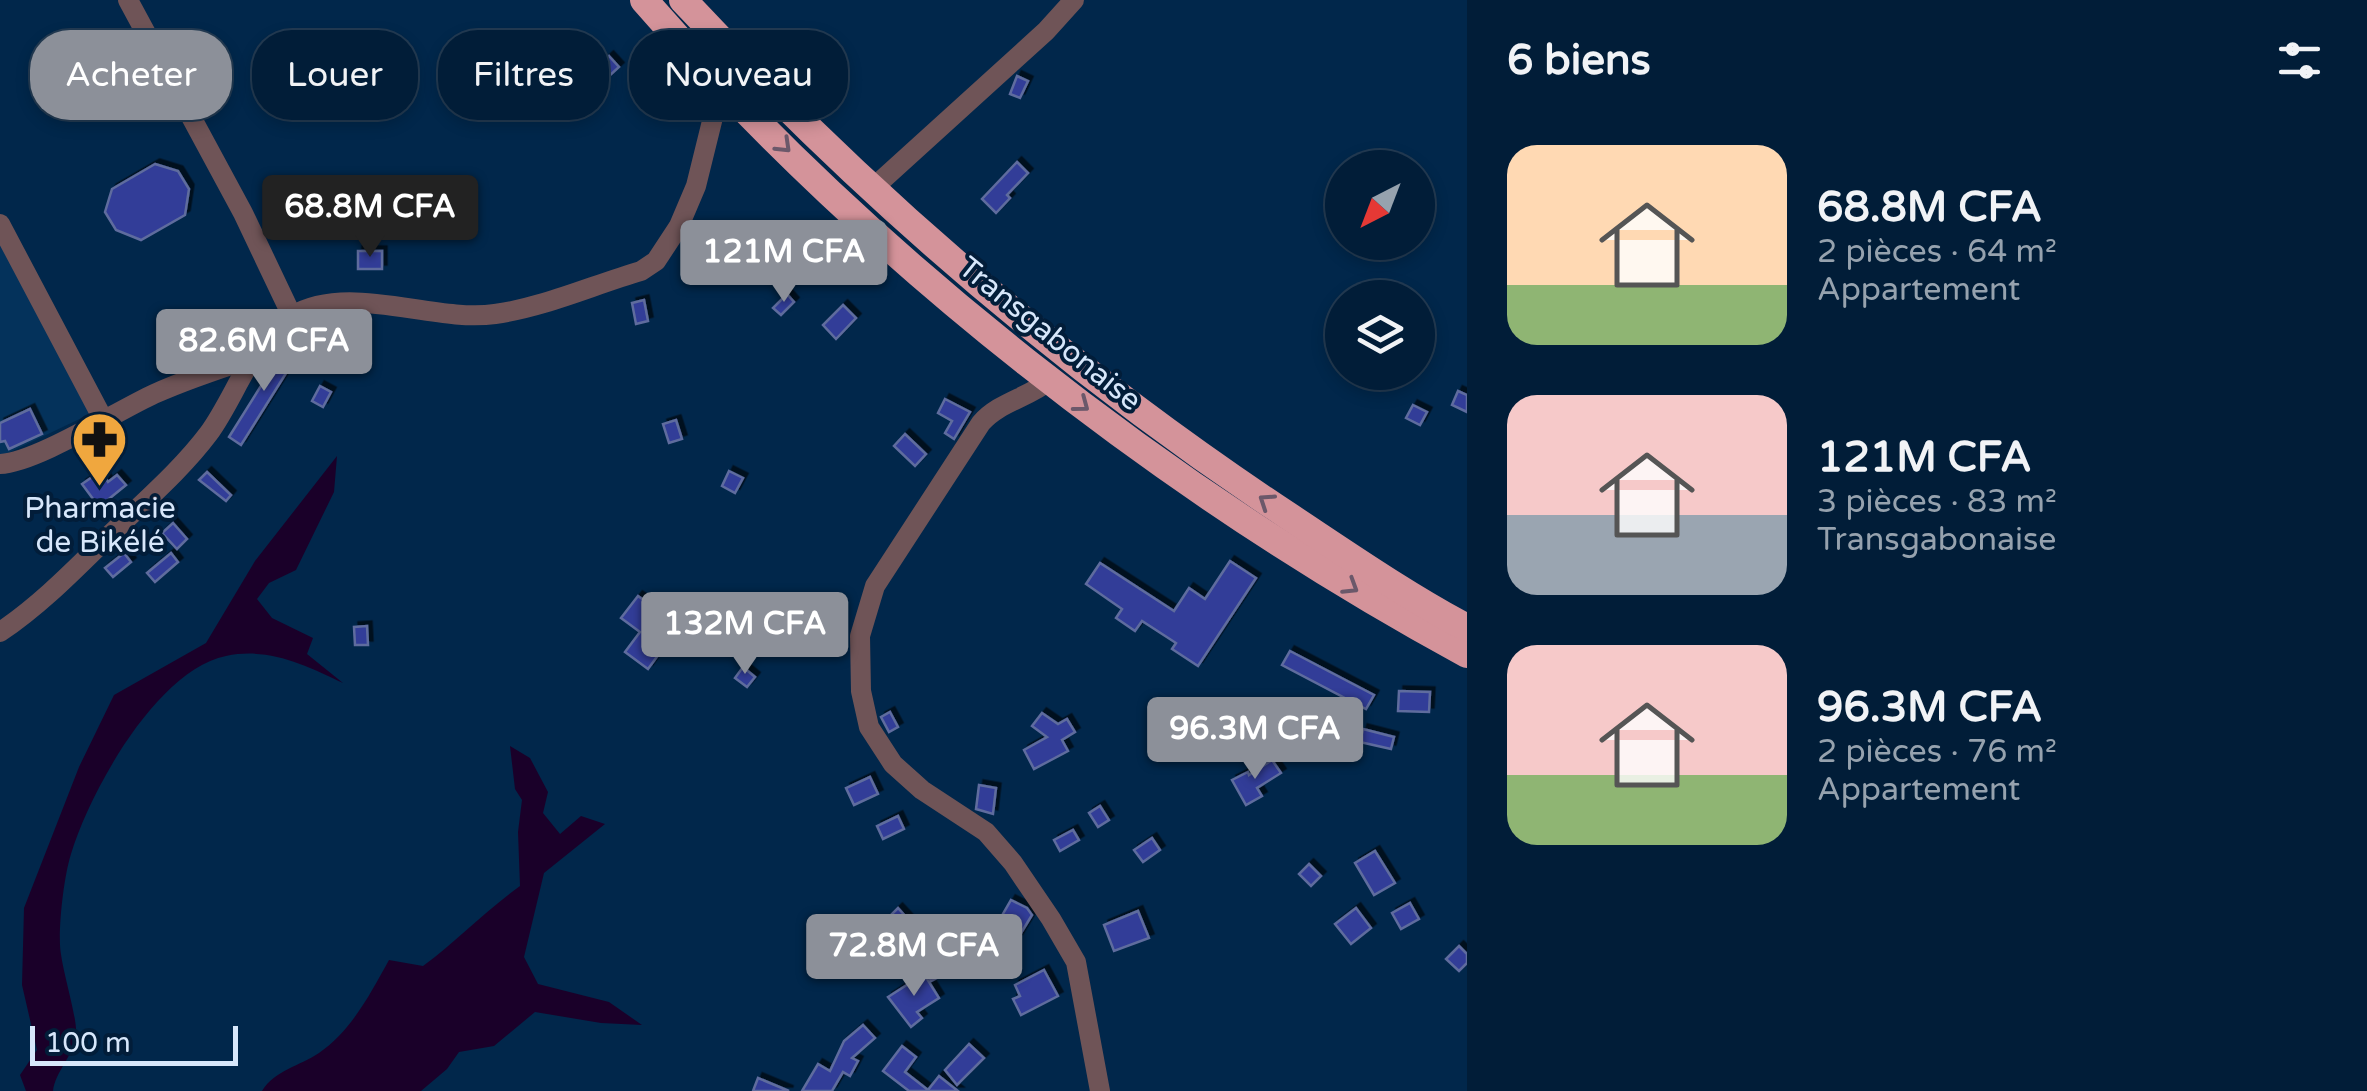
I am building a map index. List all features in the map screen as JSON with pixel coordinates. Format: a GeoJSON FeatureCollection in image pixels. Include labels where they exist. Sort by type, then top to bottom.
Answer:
{"type":"FeatureCollection","features":[{"type":"Feature","properties":{"kind":"highway","name":"Transgabonaise"},"geometry":{"type":"LineString","coordinates":[[644,0],[671,30]]}},
{"type":"Feature","properties":{"kind":"highway","name":"Transgabonaise"},"geometry":{"type":"LineString","coordinates":[[683,0],[711,30]]}},
{"type":"Feature","properties":{"kind":"highway","name":"Transgabonaise"},"geometry":{"type":"LineString","coordinates":[[758,120],[913,266],[1050,380],[1230,510],[1467,654]]}},
{"type":"Feature","properties":{"kind":"highway","name":"Transgabonaise"},"geometry":{"type":"LineString","coordinates":[[801,120],[969,277],[1186,448],[1464,622]]}},
{"type":"Feature","properties":{"kind":"street"},"geometry":{"type":"LineString","coordinates":[[128,0],[243,213],[292,316]]}},
{"type":"Feature","properties":{"kind":"street"},"geometry":{"type":"LineString","coordinates":[[872,188],[1046,31],[1074,0]]}},
{"type":"Feature","properties":{"kind":"street"},"geometry":{"type":"LineString","coordinates":[[0,632],[59,583],[189,458],[210,432],[271,334],[292,316],[335,304],[498,314],[641,270],[656,261],[679,226],[696,186],[712,120]]}},
{"type":"Feature","properties":{"kind":"street"},"geometry":{"type":"LineString","coordinates":[[0,224],[103,419]]}},
{"type":"Feature","properties":{"kind":"street"},"geometry":{"type":"LineString","coordinates":[[0,464],[11,464],[154,394],[255,357]]}},
{"type":"Feature","properties":{"kind":"street"},"geometry":{"type":"LineString","coordinates":[[1050,380],[1036,391],[995,409],[981,423],[875,586],[860,636],[861,691],[869,727],[893,764],[922,790],[986,832],[1014,863],[1051,919],[1076,962],[1100,1091]]}},
{"type":"Feature","properties":{"kind":"shaded area"},"geometry":{"type":"Polygon","coordinates":[[[0,243],[90,414],[4,455],[0,455],[0,243]]]}},
{"type":"Feature","properties":{"kind":"shaded area"},"geometry":{"type":"Polygon","coordinates":[[[337,456],[334,492],[296,570],[269,583],[257,599],[272,618],[313,638],[307,654],[343,683],[286,659],[257,654],[226,656],[200,666],[152,708],[110,767],[71,854],[60,945],[76,1035],[53,1091],[26,1091],[20,1075],[37,1050],[22,985],[24,908],[79,767],[114,695],[206,643],[255,561],[337,456]]]}},
{"type":"Feature","properties":{"kind":"shaded area"},"geometry":{"type":"Polygon","coordinates":[[[510,746],[530,758],[548,792],[543,813],[560,834],[581,816],[605,824],[544,873],[524,957],[538,984],[609,1002],[642,1025],[535,1012],[494,1046],[459,1052],[447,1069],[421,1091],[262,1091],[274,1078],[319,1053],[341,1034],[389,960],[423,966],[520,886],[518,832],[522,800],[515,789],[510,746]]]}},
{"type":"Feature","properties":{"kind":"building"},"geometry":{"type":"Polygon","coordinates":[[[609,56],[619,67],[609,76],[609,56]]]}},
{"type":"Feature","properties":{"kind":"building"},"geometry":{"type":"Polygon","coordinates":[[[1017,76],[1028,81],[1020,98],[1010,94],[1017,76]]]}},
{"type":"Feature","properties":{"kind":"building"},"geometry":{"type":"Polygon","coordinates":[[[1017,162],[1028,173],[996,213],[982,199],[1017,162]]]}},
{"type":"Feature","properties":{"kind":"building"},"geometry":{"type":"Polygon","coordinates":[[[155,164],[178,171],[189,189],[185,215],[141,240],[116,230],[105,212],[112,189],[155,164]]]}},
{"type":"Feature","properties":{"kind":"building"},"geometry":{"type":"Polygon","coordinates":[[[358,251],[382,251],[382,269],[358,269],[358,251]]]}},
{"type":"Feature","properties":{"kind":"building"},"geometry":{"type":"Polygon","coordinates":[[[787,294],[794,302],[781,315],[773,308],[787,294]]]}},
{"type":"Feature","properties":{"kind":"building"},"geometry":{"type":"Polygon","coordinates":[[[644,300],[648,321],[636,324],[632,303],[644,300]]]}},
{"type":"Feature","properties":{"kind":"building"},"geometry":{"type":"Polygon","coordinates":[[[843,305],[856,318],[836,339],[823,325],[843,305]]]}},
{"type":"Feature","properties":{"kind":"building"},"geometry":{"type":"Polygon","coordinates":[[[283,343],[298,354],[241,445],[229,437],[279,357],[275,354],[283,343]]]}},
{"type":"Feature","properties":{"kind":"building"},"geometry":{"type":"Polygon","coordinates":[[[320,386],[331,392],[323,407],[312,401],[320,386]]]}},
{"type":"Feature","properties":{"kind":"building"},"geometry":{"type":"Polygon","coordinates":[[[1458,391],[1467,395],[1467,412],[1452,405],[1458,391]]]}},
{"type":"Feature","properties":{"kind":"building"},"geometry":{"type":"Polygon","coordinates":[[[945,399],[970,412],[954,439],[945,433],[952,421],[938,413],[945,399]]]}},
{"type":"Feature","properties":{"kind":"building"},"geometry":{"type":"Polygon","coordinates":[[[1413,405],[1427,412],[1420,425],[1406,418],[1413,405]]]}},
{"type":"Feature","properties":{"kind":"building"},"geometry":{"type":"Polygon","coordinates":[[[30,409],[42,434],[9,449],[5,441],[0,442],[0,423],[30,409]]]}},
{"type":"Feature","properties":{"kind":"building"},"geometry":{"type":"Polygon","coordinates":[[[676,420],[682,439],[669,443],[663,424],[676,420]]]}},
{"type":"Feature","properties":{"kind":"building"},"geometry":{"type":"Polygon","coordinates":[[[905,434],[926,454],[915,466],[894,446],[905,434]]]}},
{"type":"Feature","properties":{"kind":"building","name":"Pharmacie de Bikélé"},"geometry":{"type":"Polygon","coordinates":[[[101,471],[108,482],[117,475],[126,485],[99,507],[82,484],[101,471]]]}},
{"type":"Feature","properties":{"kind":"building"},"geometry":{"type":"Polygon","coordinates":[[[729,471],[743,478],[735,493],[722,486],[729,471]]]}},
{"type":"Feature","properties":{"kind":"building"},"geometry":{"type":"Polygon","coordinates":[[[207,472],[231,495],[226,501],[199,480],[207,472]]]}},
{"type":"Feature","properties":{"kind":"building"},"geometry":{"type":"Polygon","coordinates":[[[173,523],[187,539],[177,549],[162,533],[173,523]]]}},
{"type":"Feature","properties":{"kind":"building"},"geometry":{"type":"Polygon","coordinates":[[[124,553],[131,562],[113,577],[105,568],[124,553]]]}},
{"type":"Feature","properties":{"kind":"building"},"geometry":{"type":"Polygon","coordinates":[[[171,553],[178,562],[155,582],[147,573],[171,553]]]}},
{"type":"Feature","properties":{"kind":"building"},"geometry":{"type":"Polygon","coordinates":[[[1230,561],[1256,578],[1198,666],[1172,649],[1176,643],[1142,621],[1135,631],[1116,618],[1122,609],[1086,584],[1100,563],[1174,611],[1189,588],[1205,599],[1230,561]]]}},
{"type":"Feature","properties":{"kind":"building"},"geometry":{"type":"Polygon","coordinates":[[[638,596],[656,609],[649,619],[672,636],[648,669],[625,652],[640,632],[621,618],[638,596]]]}},
{"type":"Feature","properties":{"kind":"building"},"geometry":{"type":"Polygon","coordinates":[[[367,626],[368,645],[355,645],[354,627],[367,626]]]}},
{"type":"Feature","properties":{"kind":"building"},"geometry":{"type":"Polygon","coordinates":[[[1290,651],[1374,695],[1366,709],[1282,665],[1290,651]]]}},
{"type":"Feature","properties":{"kind":"building"},"geometry":{"type":"Polygon","coordinates":[[[743,667],[755,677],[747,687],[735,678],[743,667]]]}},
{"type":"Feature","properties":{"kind":"building"},"geometry":{"type":"Polygon","coordinates":[[[1399,691],[1430,692],[1429,712],[1398,711],[1399,691]]]}},
{"type":"Feature","properties":{"kind":"building"},"geometry":{"type":"Polygon","coordinates":[[[890,712],[898,727],[889,732],[881,717],[890,712]]]}},
{"type":"Feature","properties":{"kind":"building"},"geometry":{"type":"Polygon","coordinates":[[[1042,713],[1058,724],[1067,719],[1075,732],[1062,740],[1068,751],[1034,769],[1024,750],[1047,737],[1032,726],[1042,713]]]}},
{"type":"Feature","properties":{"kind":"building"},"geometry":{"type":"Polygon","coordinates":[[[1363,729],[1394,737],[1391,749],[1360,742],[1363,729]]]}},
{"type":"Feature","properties":{"kind":"building"},"geometry":{"type":"Polygon","coordinates":[[[1272,760],[1281,773],[1257,788],[1262,796],[1246,805],[1232,780],[1248,772],[1249,775],[1272,760]]]}},
{"type":"Feature","properties":{"kind":"building"},"geometry":{"type":"Polygon","coordinates":[[[870,777],[878,794],[854,805],[846,788],[870,777]]]}},
{"type":"Feature","properties":{"kind":"building"},"geometry":{"type":"Polygon","coordinates":[[[979,785],[996,788],[993,814],[976,809],[979,785]]]}},
{"type":"Feature","properties":{"kind":"building"},"geometry":{"type":"Polygon","coordinates":[[[1100,806],[1109,820],[1098,827],[1089,813],[1100,806]]]}},
{"type":"Feature","properties":{"kind":"building"},"geometry":{"type":"Polygon","coordinates":[[[898,816],[904,829],[883,839],[877,826],[898,816]]]}},
{"type":"Feature","properties":{"kind":"building"},"geometry":{"type":"Polygon","coordinates":[[[1073,830],[1079,840],[1060,851],[1054,840],[1073,830]]]}},
{"type":"Feature","properties":{"kind":"building"},"geometry":{"type":"Polygon","coordinates":[[[1152,838],[1160,850],[1143,862],[1134,850],[1152,838]]]}},
{"type":"Feature","properties":{"kind":"building"},"geometry":{"type":"Polygon","coordinates":[[[1375,851],[1395,883],[1374,895],[1355,863],[1375,851]]]}},
{"type":"Feature","properties":{"kind":"building"},"geometry":{"type":"Polygon","coordinates":[[[1309,864],[1321,876],[1311,886],[1299,874],[1309,864]]]}},
{"type":"Feature","properties":{"kind":"building"},"geometry":{"type":"Polygon","coordinates":[[[1011,900],[1032,915],[1018,938],[996,926],[1011,900]]]}},
{"type":"Feature","properties":{"kind":"building"},"geometry":{"type":"Polygon","coordinates":[[[1410,903],[1419,919],[1401,929],[1392,913],[1410,903]]]}},
{"type":"Feature","properties":{"kind":"building"},"geometry":{"type":"Polygon","coordinates":[[[898,908],[918,930],[906,942],[886,920],[898,908]]]}},
{"type":"Feature","properties":{"kind":"building"},"geometry":{"type":"Polygon","coordinates":[[[1356,908],[1371,928],[1351,944],[1335,924],[1356,908]]]}},
{"type":"Feature","properties":{"kind":"building"},"geometry":{"type":"Polygon","coordinates":[[[1138,911],[1149,938],[1114,951],[1104,925],[1138,911]]]}},
{"type":"Feature","properties":{"kind":"building"},"geometry":{"type":"Polygon","coordinates":[[[1459,946],[1467,954],[1467,963],[1459,971],[1446,959],[1459,946]]]}},
{"type":"Feature","properties":{"kind":"building"},"geometry":{"type":"Polygon","coordinates":[[[945,961],[950,971],[931,981],[926,970],[945,961]]]}},
{"type":"Feature","properties":{"kind":"building"},"geometry":{"type":"Polygon","coordinates":[[[1044,970],[1058,996],[1021,1015],[1013,999],[1020,996],[1015,985],[1044,970]]]}},
{"type":"Feature","properties":{"kind":"building"},"geometry":{"type":"Polygon","coordinates":[[[924,974],[939,998],[917,1012],[922,1018],[911,1027],[888,997],[924,974]]]}},
{"type":"Feature","properties":{"kind":"building"},"geometry":{"type":"Polygon","coordinates":[[[863,1025],[875,1038],[852,1058],[858,1061],[850,1076],[843,1072],[832,1091],[802,1091],[818,1064],[830,1071],[844,1041],[863,1025]]]}},
{"type":"Feature","properties":{"kind":"building"},"geometry":{"type":"Polygon","coordinates":[[[969,1044],[984,1058],[957,1085],[945,1070],[969,1044]]]}},
{"type":"Feature","properties":{"kind":"building"},"geometry":{"type":"Polygon","coordinates":[[[902,1046],[916,1057],[905,1072],[928,1090],[939,1076],[958,1091],[909,1091],[883,1071],[902,1046]]]}},
{"type":"Feature","properties":{"kind":"building"},"geometry":{"type":"Polygon","coordinates":[[[758,1078],[789,1091],[753,1091],[758,1078]]]}},
{"type":"Feature","properties":{"kind":"place","name":"Pharmacie de Bikélé"},"geometry":{"type":"Point","coordinates":[100,489]}}]}
